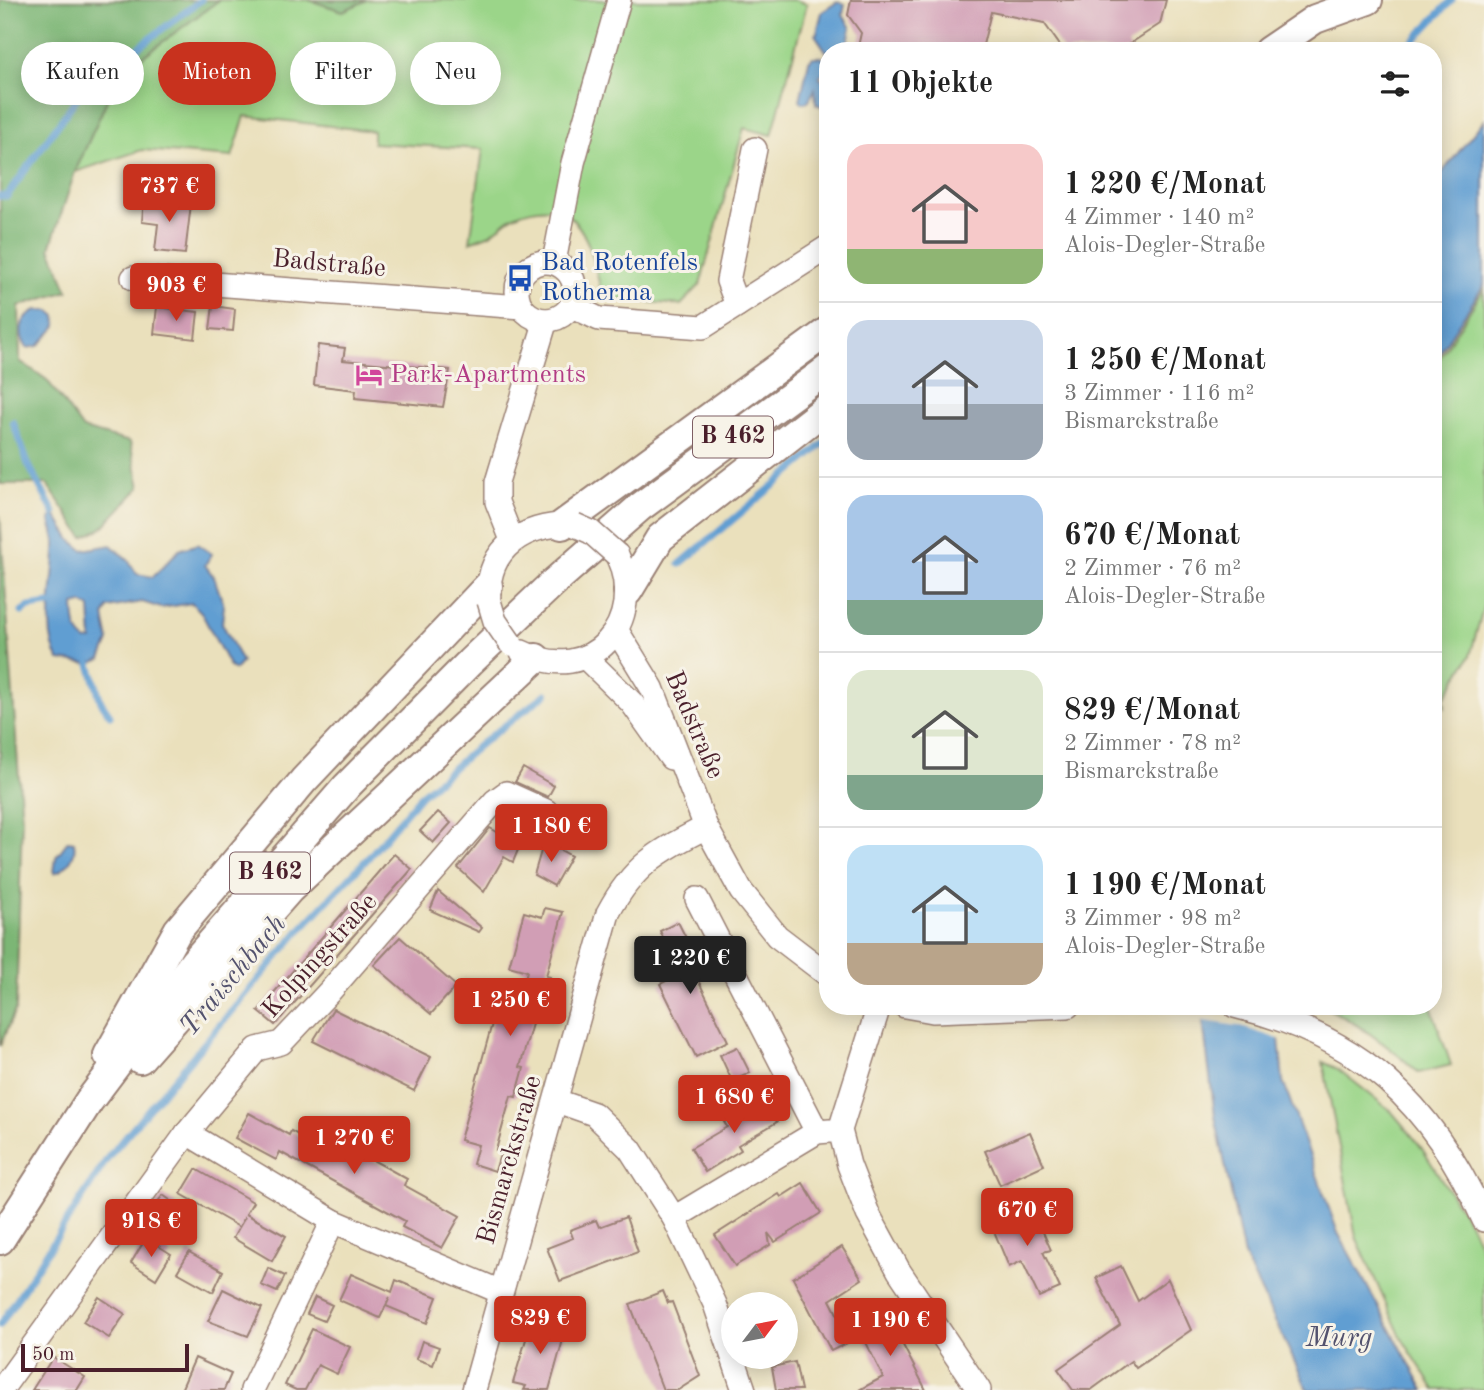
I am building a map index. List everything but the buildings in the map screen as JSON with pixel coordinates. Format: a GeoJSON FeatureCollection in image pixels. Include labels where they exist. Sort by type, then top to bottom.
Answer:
{"type":"FeatureCollection","features":[{"type":"Feature","properties":{"kind":"main road"},"geometry":{"type":"LineString","coordinates":[[1281,42],[1315,19],[1370,0]]}},
{"type":"Feature","properties":{"kind":"main road"},"geometry":{"type":"LineString","coordinates":[[1311,42],[1370,0]]}},
{"type":"Feature","properties":{"kind":"main road"},"geometry":{"type":"LineString","coordinates":[[568,525],[819,338]]}},
{"type":"Feature","properties":{"kind":"main road","name":"B 462"},"geometry":{"type":"LineString","coordinates":[[0,1240],[89,1101],[194,962],[348,786],[470,662],[553,583],[640,508],[819,376]]}},
{"type":"Feature","properties":{"kind":"main road"},"geometry":{"type":"LineString","coordinates":[[628,591],[660,538],[819,414]]}},
{"type":"Feature","properties":{"kind":"main road"},"geometry":{"type":"LineString","coordinates":[[89,1101],[114,1038],[178,930],[304,780],[488,594]]}},
{"type":"Feature","properties":{"kind":"main road"},"geometry":{"type":"LineString","coordinates":[[89,1101],[149,1051],[290,889],[536,658]]}},
{"type":"Feature","properties":{"kind":"street"},"geometry":{"type":"LineString","coordinates":[[554,262],[573,163],[619,0]]}},
{"type":"Feature","properties":{"kind":"street"},"geometry":{"type":"LineString","coordinates":[[737,305],[728,281],[755,149]]}},
{"type":"Feature","properties":{"kind":"street"},"geometry":{"type":"LineString","coordinates":[[572,306],[599,319],[703,327],[819,253]]}},
{"type":"Feature","properties":{"kind":"street"},"geometry":{"type":"LineString","coordinates":[[512,540],[497,502],[497,482],[545,320],[561,317],[572,306],[575,297],[574,279],[562,265],[554,262],[544,261],[526,269],[517,287],[522,307]]}},
{"type":"Feature","properties":{"kind":"street","name":"Badstraße"},"geometry":{"type":"LineString","coordinates":[[132,278],[522,307],[536,319],[545,320]]}},
{"type":"Feature","properties":{"kind":"street"},"geometry":{"type":"LineString","coordinates":[[568,525],[591,531],[617,555],[625,572],[628,591],[625,612],[617,631],[607,642],[585,657],[566,662],[536,658],[512,644],[495,621],[488,594],[495,564],[512,540],[534,528],[568,525]]}},
{"type":"Feature","properties":{"kind":"street","name":"Badstraße"},"geometry":{"type":"LineString","coordinates":[[617,631],[652,688],[706,827],[741,891],[777,936],[819,968]]}},
{"type":"Feature","properties":{"kind":"street","name":"Badstraße"},"geometry":{"type":"LineString","coordinates":[[585,657],[632,703],[667,752],[697,805]]}},
{"type":"Feature","properties":{"kind":"street","name":"Kolpingstraße"},"geometry":{"type":"LineString","coordinates":[[1,1390],[187,1133],[257,1049],[281,1043],[330,991],[495,801],[506,793],[545,811]]}},
{"type":"Feature","properties":{"kind":"street","name":"Bismarckstraße"},"geometry":{"type":"LineString","coordinates":[[474,1390],[608,913],[623,884],[647,860],[706,827]]}},
{"type":"Feature","properties":{"kind":"street"},"geometry":{"type":"LineString","coordinates":[[697,899],[817,1132]]}},
{"type":"Feature","properties":{"kind":"street"},"geometry":{"type":"LineString","coordinates":[[876,1015],[840,1130],[867,1214],[899,1271],[979,1390]]}},
{"type":"Feature","properties":{"kind":"street"},"geometry":{"type":"LineString","coordinates":[[1273,1015],[1350,1052],[1387,1079],[1422,1114],[1453,1161],[1484,1220]]}},
{"type":"Feature","properties":{"kind":"street"},"geometry":{"type":"LineString","coordinates":[[557,1101],[594,1114],[630,1149],[674,1219],[715,1304],[744,1390]]}},
{"type":"Feature","properties":{"kind":"street"},"geometry":{"type":"LineString","coordinates":[[674,1219],[817,1132],[840,1130]]}},
{"type":"Feature","properties":{"kind":"street"},"geometry":{"type":"LineString","coordinates":[[187,1133],[333,1221],[501,1292]]}},
{"type":"Feature","properties":{"kind":"street"},"geometry":{"type":"LineString","coordinates":[[252,1390],[333,1221]]}},
{"type":"Feature","properties":{"kind":"green space"},"geometry":{"type":"Polygon","coordinates":[[[0,0],[219,0],[162,42],[158,42],[158,45],[144,56],[144,42],[21,42],[21,105],[105,105],[75,172],[50,248],[68,291],[19,306],[20,361],[47,380],[83,429],[130,442],[140,487],[101,529],[83,537],[47,484],[0,484],[0,0]]]}},
{"type":"Feature","properties":{"kind":"green space"},"geometry":{"type":"Polygon","coordinates":[[[219,0],[309,0],[343,11],[367,0],[795,0],[807,4],[772,135],[744,128],[700,285],[681,305],[602,298],[594,261],[580,228],[569,217],[556,210],[538,209],[516,215],[490,234],[470,242],[483,149],[373,143],[373,131],[245,116],[232,157],[142,150],[75,172],[105,105],[144,105],[144,56],[158,45],[158,105],[276,105],[276,42],[162,42],[219,0]]]}},
{"type":"Feature","properties":{"kind":"green space"},"geometry":{"type":"Polygon","coordinates":[[[309,0],[367,0],[343,11],[309,0]]]}},
{"type":"Feature","properties":{"kind":"green space"},"geometry":{"type":"Polygon","coordinates":[[[1484,289],[1484,605],[1470,656],[1444,699],[1445,707],[1442,706],[1442,354],[1484,289]]]}},
{"type":"Feature","properties":{"kind":"green space"},"geometry":{"type":"Polygon","coordinates":[[[0,515],[22,820],[16,1008],[0,1046],[0,515]]]}},
{"type":"Feature","properties":{"kind":"green space"},"geometry":{"type":"Polygon","coordinates":[[[1340,1015],[1434,1015],[1451,1065],[1419,1073],[1340,1015]]]}},
{"type":"Feature","properties":{"kind":"green space"},"geometry":{"type":"Polygon","coordinates":[[[1323,1062],[1338,1069],[1391,1111],[1419,1144],[1470,1224],[1484,1255],[1484,1390],[1435,1390],[1401,1337],[1356,1237],[1323,1062]]]}},
{"type":"Feature","properties":{"kind":"water"},"geometry":{"type":"Polygon","coordinates":[[[837,2],[845,4],[843,15],[851,28],[848,42],[820,42],[816,36],[822,12],[837,2]]]}},
{"type":"Feature","properties":{"kind":"water"},"geometry":{"type":"Polygon","coordinates":[[[813,57],[819,57],[819,105],[816,104],[815,89],[808,102],[802,103],[800,100],[809,61],[813,57]]]}},
{"type":"Feature","properties":{"kind":"water"},"geometry":{"type":"Polygon","coordinates":[[[1484,120],[1484,285],[1442,349],[1442,173],[1484,120]]]}},
{"type":"Feature","properties":{"kind":"water"},"geometry":{"type":"Polygon","coordinates":[[[36,310],[50,311],[56,316],[57,326],[38,346],[27,348],[22,337],[22,326],[26,317],[36,310]]]}},
{"type":"Feature","properties":{"kind":"water"},"geometry":{"type":"Polygon","coordinates":[[[54,513],[71,540],[83,550],[111,545],[128,560],[137,574],[153,577],[179,550],[198,544],[212,554],[205,565],[214,577],[224,606],[222,623],[242,662],[235,670],[230,667],[201,612],[192,603],[161,608],[142,602],[108,608],[104,616],[109,641],[101,659],[90,664],[59,660],[53,648],[51,634],[55,541],[50,519],[54,513]],[[82,603],[74,605],[77,630],[87,641],[92,640],[90,608],[82,603]]]}},
{"type":"Feature","properties":{"kind":"water"},"geometry":{"type":"Polygon","coordinates":[[[68,841],[74,842],[72,857],[63,869],[54,873],[56,857],[68,841]]]}},
{"type":"Feature","properties":{"kind":"water","name":"Murg"},"geometry":{"type":"Polygon","coordinates":[[[1202,1015],[1277,1015],[1283,1081],[1338,1233],[1424,1390],[1308,1390],[1244,1256],[1215,1116],[1202,1015]]]}},
{"type":"Feature","properties":{"kind":"pier"},"geometry":{"type":"Polygon","coordinates":[[[1199,1015],[1280,1015],[1282,1040],[1239,1026],[1199,1020],[1199,1015]]]}},
{"type":"Feature","properties":{"kind":"waterway"},"geometry":{"type":"LineString","coordinates":[[0,196],[7,196],[84,88],[201,0]]}},
{"type":"Feature","properties":{"kind":"waterway","name":"Traischbach"},"geometry":{"type":"LineString","coordinates":[[1412,42],[1452,0]]}},
{"type":"Feature","properties":{"kind":"waterway"},"geometry":{"type":"LineString","coordinates":[[13,422],[28,464],[54,513]]}},
{"type":"Feature","properties":{"kind":"waterway","name":"Traischbach"},"geometry":{"type":"LineString","coordinates":[[680,564],[819,448]]}},
{"type":"Feature","properties":{"kind":"waterway"},"geometry":{"type":"LineString","coordinates":[[22,612],[29,607],[49,604]]}},
{"type":"Feature","properties":{"kind":"waterway"},"geometry":{"type":"LineString","coordinates":[[90,664],[101,702],[110,715]]}},
{"type":"Feature","properties":{"kind":"waterway","name":"Traischbach"},"geometry":{"type":"LineString","coordinates":[[0,1325],[109,1156],[300,930],[368,858],[421,795],[482,743],[546,694]]}},
{"type":"Feature","properties":{"kind":"place","name":"Bad Rotenfels Rotherma"},"geometry":{"type":"Point","coordinates":[520,278]}},
{"type":"Feature","properties":{"kind":"place","name":"Park-Apartments"},"geometry":{"type":"Point","coordinates":[369,375]}}]}
